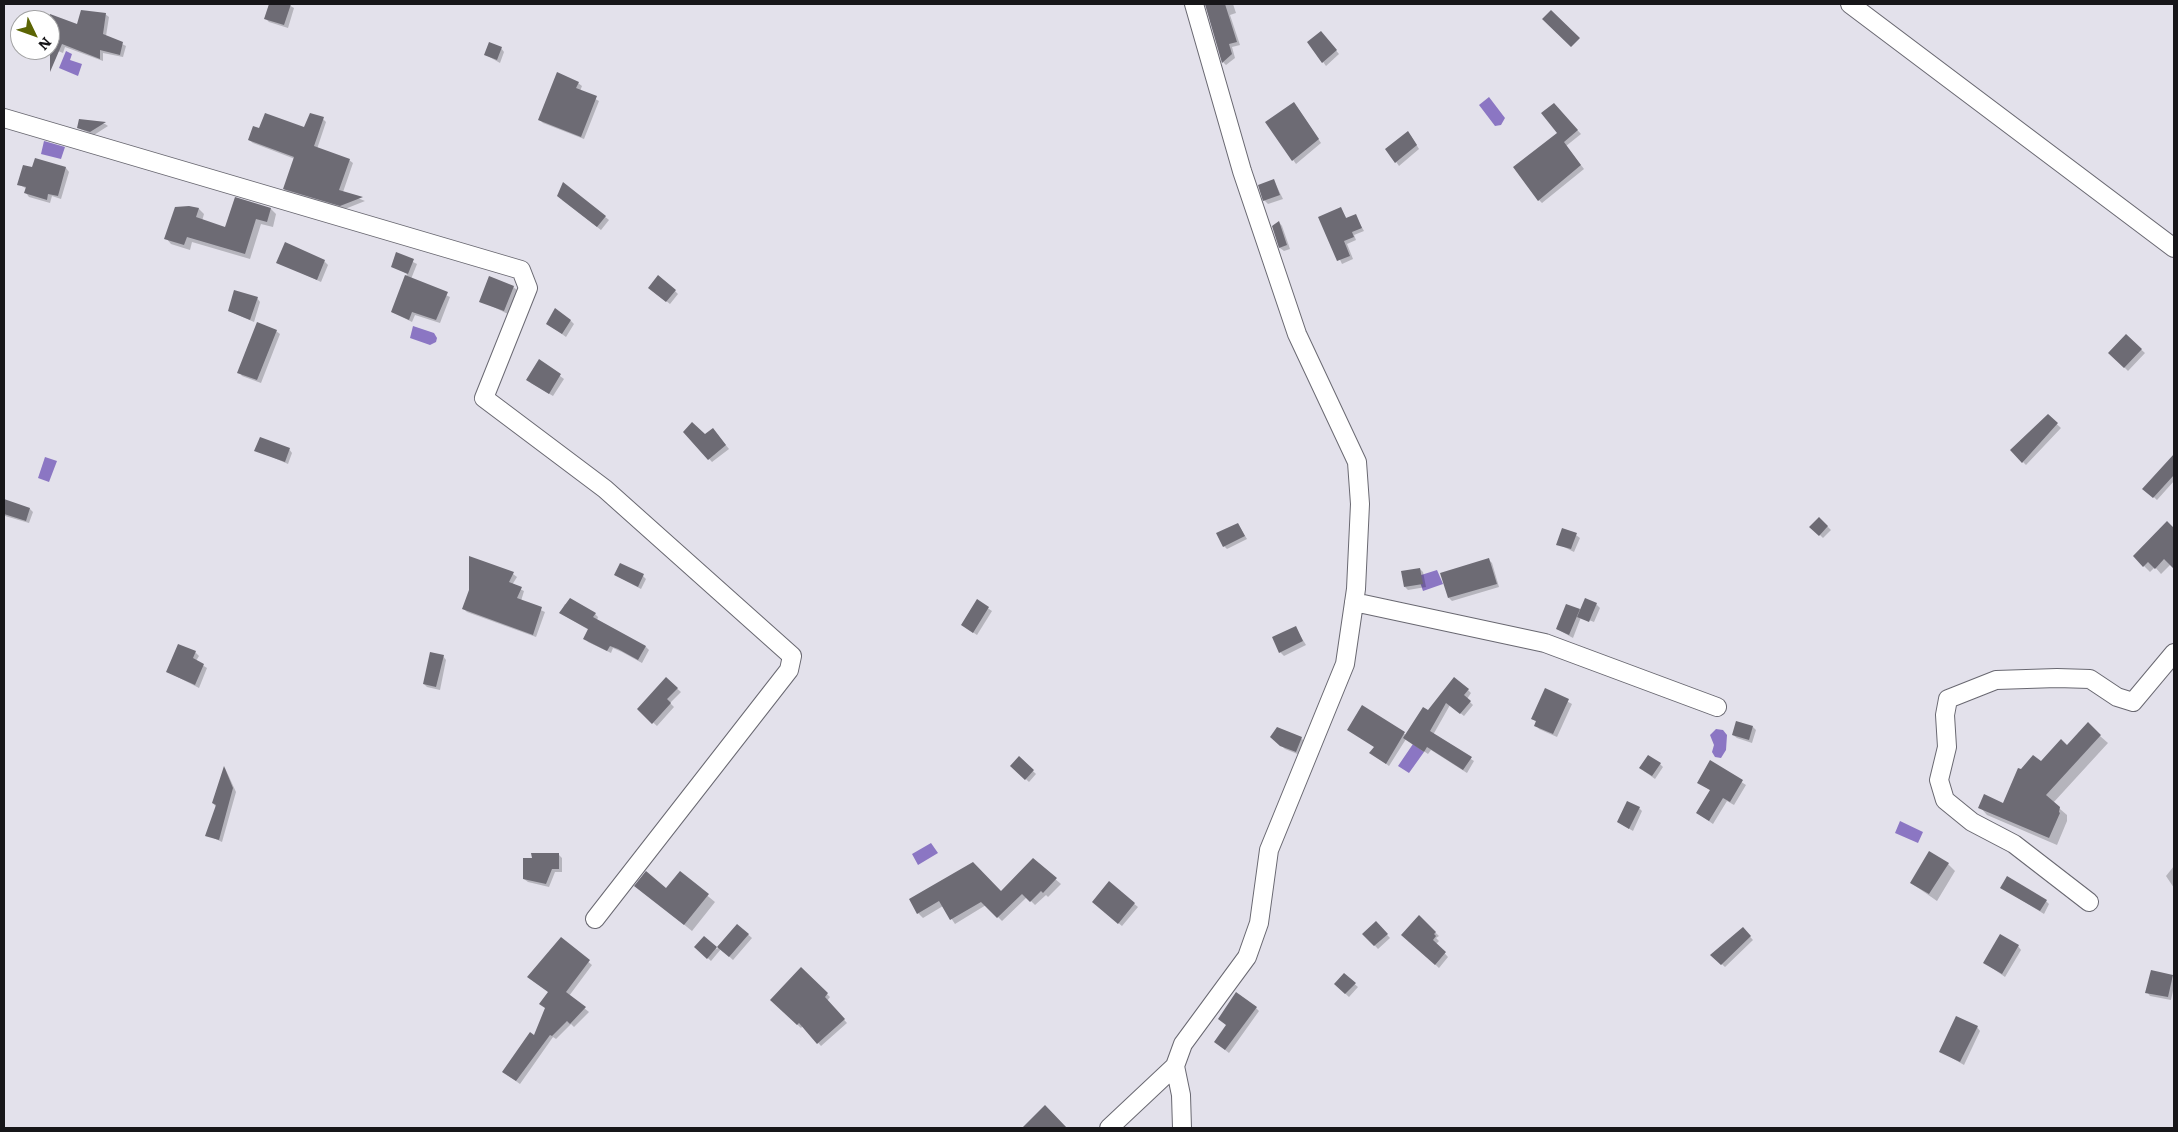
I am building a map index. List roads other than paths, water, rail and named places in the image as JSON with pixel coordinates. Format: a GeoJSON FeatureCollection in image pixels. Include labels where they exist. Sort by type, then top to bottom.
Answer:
{"type":"FeatureCollection","features":[{"type":"Feature","properties":{"kind":"street"},"geometry":{"type":"LineString","coordinates":[[1109,1128],[1175,1066],[1183,1044],[1247,957],[1259,923],[1269,850],[1345,664],[1354,602],[1360,504],[1357,462],[1297,334],[1242,171],[1194,4]]}},
{"type":"Feature","properties":{"kind":"street"},"geometry":{"type":"LineString","coordinates":[[1850,4],[2174,248]]}},
{"type":"Feature","properties":{"kind":"street"},"geometry":{"type":"LineString","coordinates":[[4,118],[521,270],[528,288],[484,398],[605,489],[792,656],[789,670],[595,919]]}},
{"type":"Feature","properties":{"kind":"street"},"geometry":{"type":"LineString","coordinates":[[1354,602],[1545,644],[1717,707]]}},
{"type":"Feature","properties":{"kind":"street"},"geometry":{"type":"LineString","coordinates":[[2088,902],[2014,844],[1972,822],[1945,800],[1939,780],[1947,747],[1945,715],[1948,699],[1996,680],[2057,678],[2090,679],[2117,697],[2133,702],[2174,653]]}},
{"type":"Feature","properties":{"kind":"street"},"geometry":{"type":"LineString","coordinates":[[1175,1066],[1181,1095],[1182,1128]]}}]}
